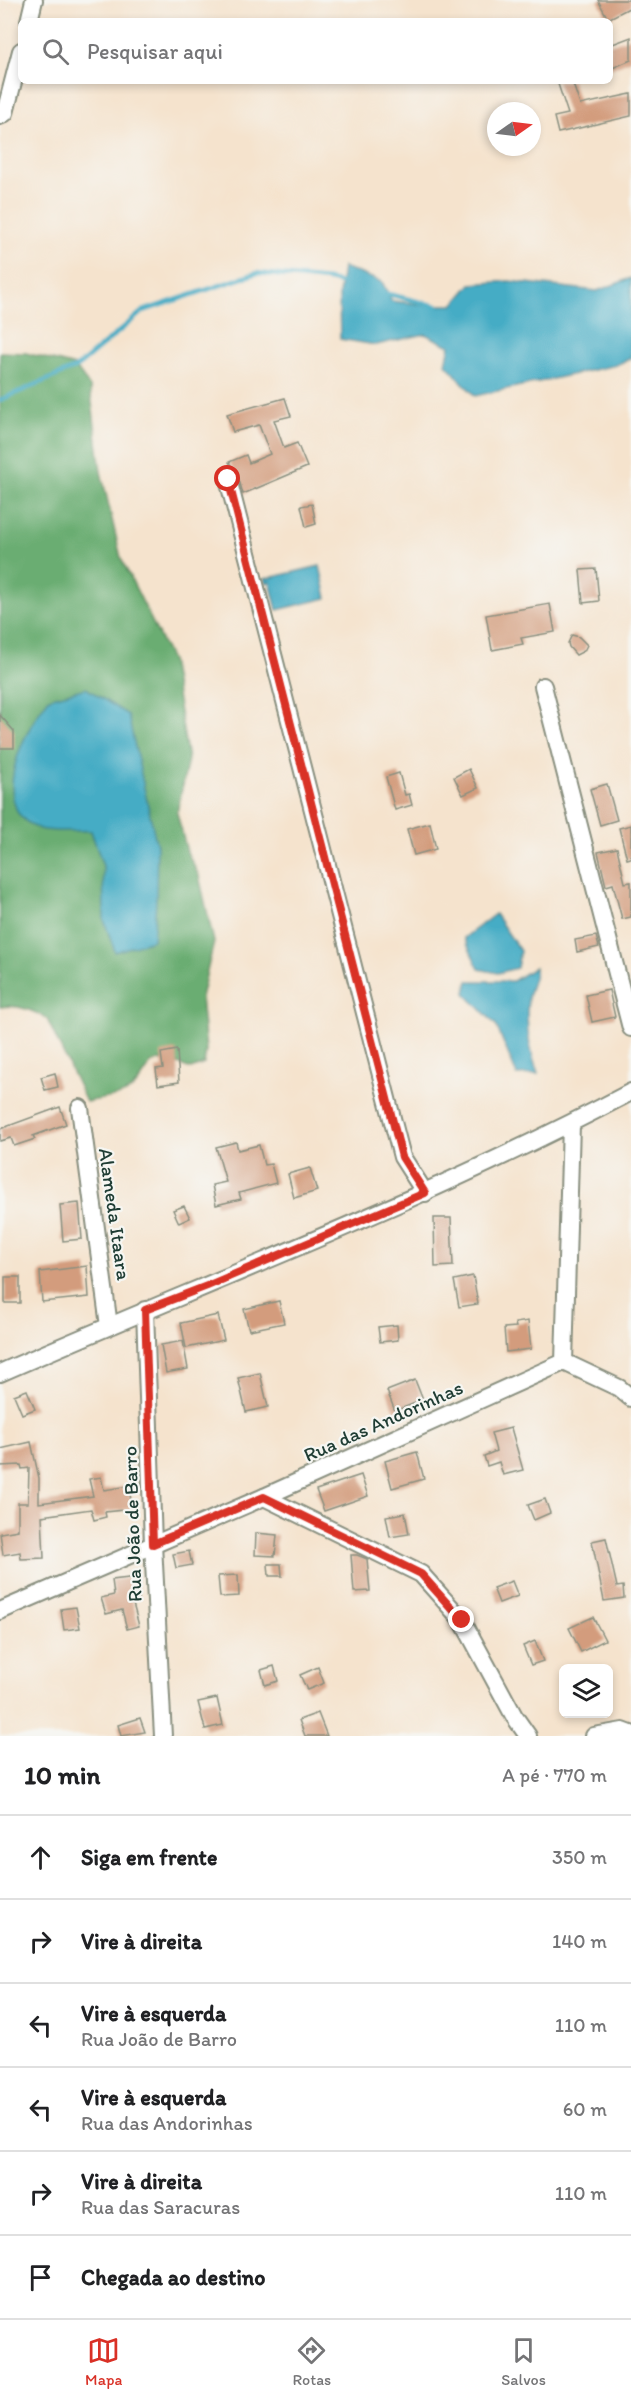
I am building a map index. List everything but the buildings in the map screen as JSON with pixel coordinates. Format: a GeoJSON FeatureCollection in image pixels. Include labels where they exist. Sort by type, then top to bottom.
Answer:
{"type":"FeatureCollection","features":[{"type":"Feature","properties":{"kind":"street"},"geometry":{"type":"LineString","coordinates":[[30,18],[34,0]]}},
{"type":"Feature","properties":{"kind":"street"},"geometry":{"type":"LineString","coordinates":[[0,116],[5,113],[18,63]]}},
{"type":"Feature","properties":{"kind":"street"},"geometry":{"type":"LineString","coordinates":[[228,479],[402,1157],[425,1193]]}},
{"type":"Feature","properties":{"kind":"street"},"geometry":{"type":"LineString","coordinates":[[543,686],[631,1029]]}},
{"type":"Feature","properties":{"kind":"street"},"geometry":{"type":"LineString","coordinates":[[0,1373],[425,1193],[571,1124],[631,1092]]}},
{"type":"Feature","properties":{"kind":"street","name":"Alameda Itaara"},"geometry":{"type":"LineString","coordinates":[[80,1108],[109,1326]]}},
{"type":"Feature","properties":{"kind":"street"},"geometry":{"type":"LineString","coordinates":[[571,1124],[564,1362],[619,1388],[631,1398]]}},
{"type":"Feature","properties":{"kind":"street","name":"Rua João de Barro"},"geometry":{"type":"LineString","coordinates":[[145,1310],[162,1736]]}},
{"type":"Feature","properties":{"kind":"street","name":"Rua das Andorinhas"},"geometry":{"type":"LineString","coordinates":[[0,1611],[264,1497],[564,1362]]}},
{"type":"Feature","properties":{"kind":"street"},"geometry":{"type":"LineString","coordinates":[[264,1497],[421,1574],[462,1620],[514,1716],[528,1736]]}},
{"type":"Feature","properties":{"kind":"street"},"geometry":{"type":"LineString","coordinates":[[594,1736],[628,1730]]}},
{"type":"Feature","properties":{"kind":"green space"},"geometry":{"type":"Polygon","coordinates":[[[0,352],[26,353],[75,366],[90,387],[101,472],[121,558],[171,660],[188,759],[177,813],[187,852],[199,876],[214,942],[201,997],[206,1050],[204,1064],[191,1069],[165,1059],[151,1063],[138,1083],[126,1093],[86,1102],[47,1019],[25,1008],[0,1007],[0,352]]]}},
{"type":"Feature","properties":{"kind":"water"},"geometry":{"type":"Polygon","coordinates":[[[343,267],[382,282],[392,301],[427,305],[453,305],[471,284],[509,281],[597,291],[631,278],[631,358],[616,365],[475,396],[446,364],[450,346],[425,334],[376,345],[340,339],[339,295],[343,267]]]}},
{"type":"Feature","properties":{"kind":"water"},"geometry":{"type":"Polygon","coordinates":[[[320,566],[327,598],[277,610],[270,582],[265,583],[264,579],[320,566]]]}},
{"type":"Feature","properties":{"kind":"water"},"geometry":{"type":"Polygon","coordinates":[[[86,688],[128,715],[157,846],[153,940],[115,952],[104,920],[103,866],[91,831],[52,831],[36,828],[18,813],[13,799],[12,784],[18,753],[41,710],[49,698],[86,688]]]}},
{"type":"Feature","properties":{"kind":"water"},"geometry":{"type":"Polygon","coordinates":[[[495,914],[520,951],[517,968],[498,973],[479,969],[464,938],[495,914]]]}},
{"type":"Feature","properties":{"kind":"water"},"geometry":{"type":"Polygon","coordinates":[[[535,967],[527,1009],[527,1028],[538,1074],[517,1075],[496,1025],[465,993],[468,981],[513,981],[535,967]]]}},
{"type":"Feature","properties":{"kind":"waterway"},"geometry":{"type":"LineString","coordinates":[[0,400],[77,367],[143,311],[257,273],[346,284]]}},
{"type":"Feature","properties":{"kind":"waterway"},"geometry":{"type":"LineString","coordinates":[[384,293],[437,306]]}},
{"type":"Feature","properties":{"kind":"route"},"geometry":{"type":"LineString","coordinates":[[228,479],[402,1157],[425,1193],[145,1310],[153,1544],[264,1497],[421,1574],[462,1620]]}}]}
